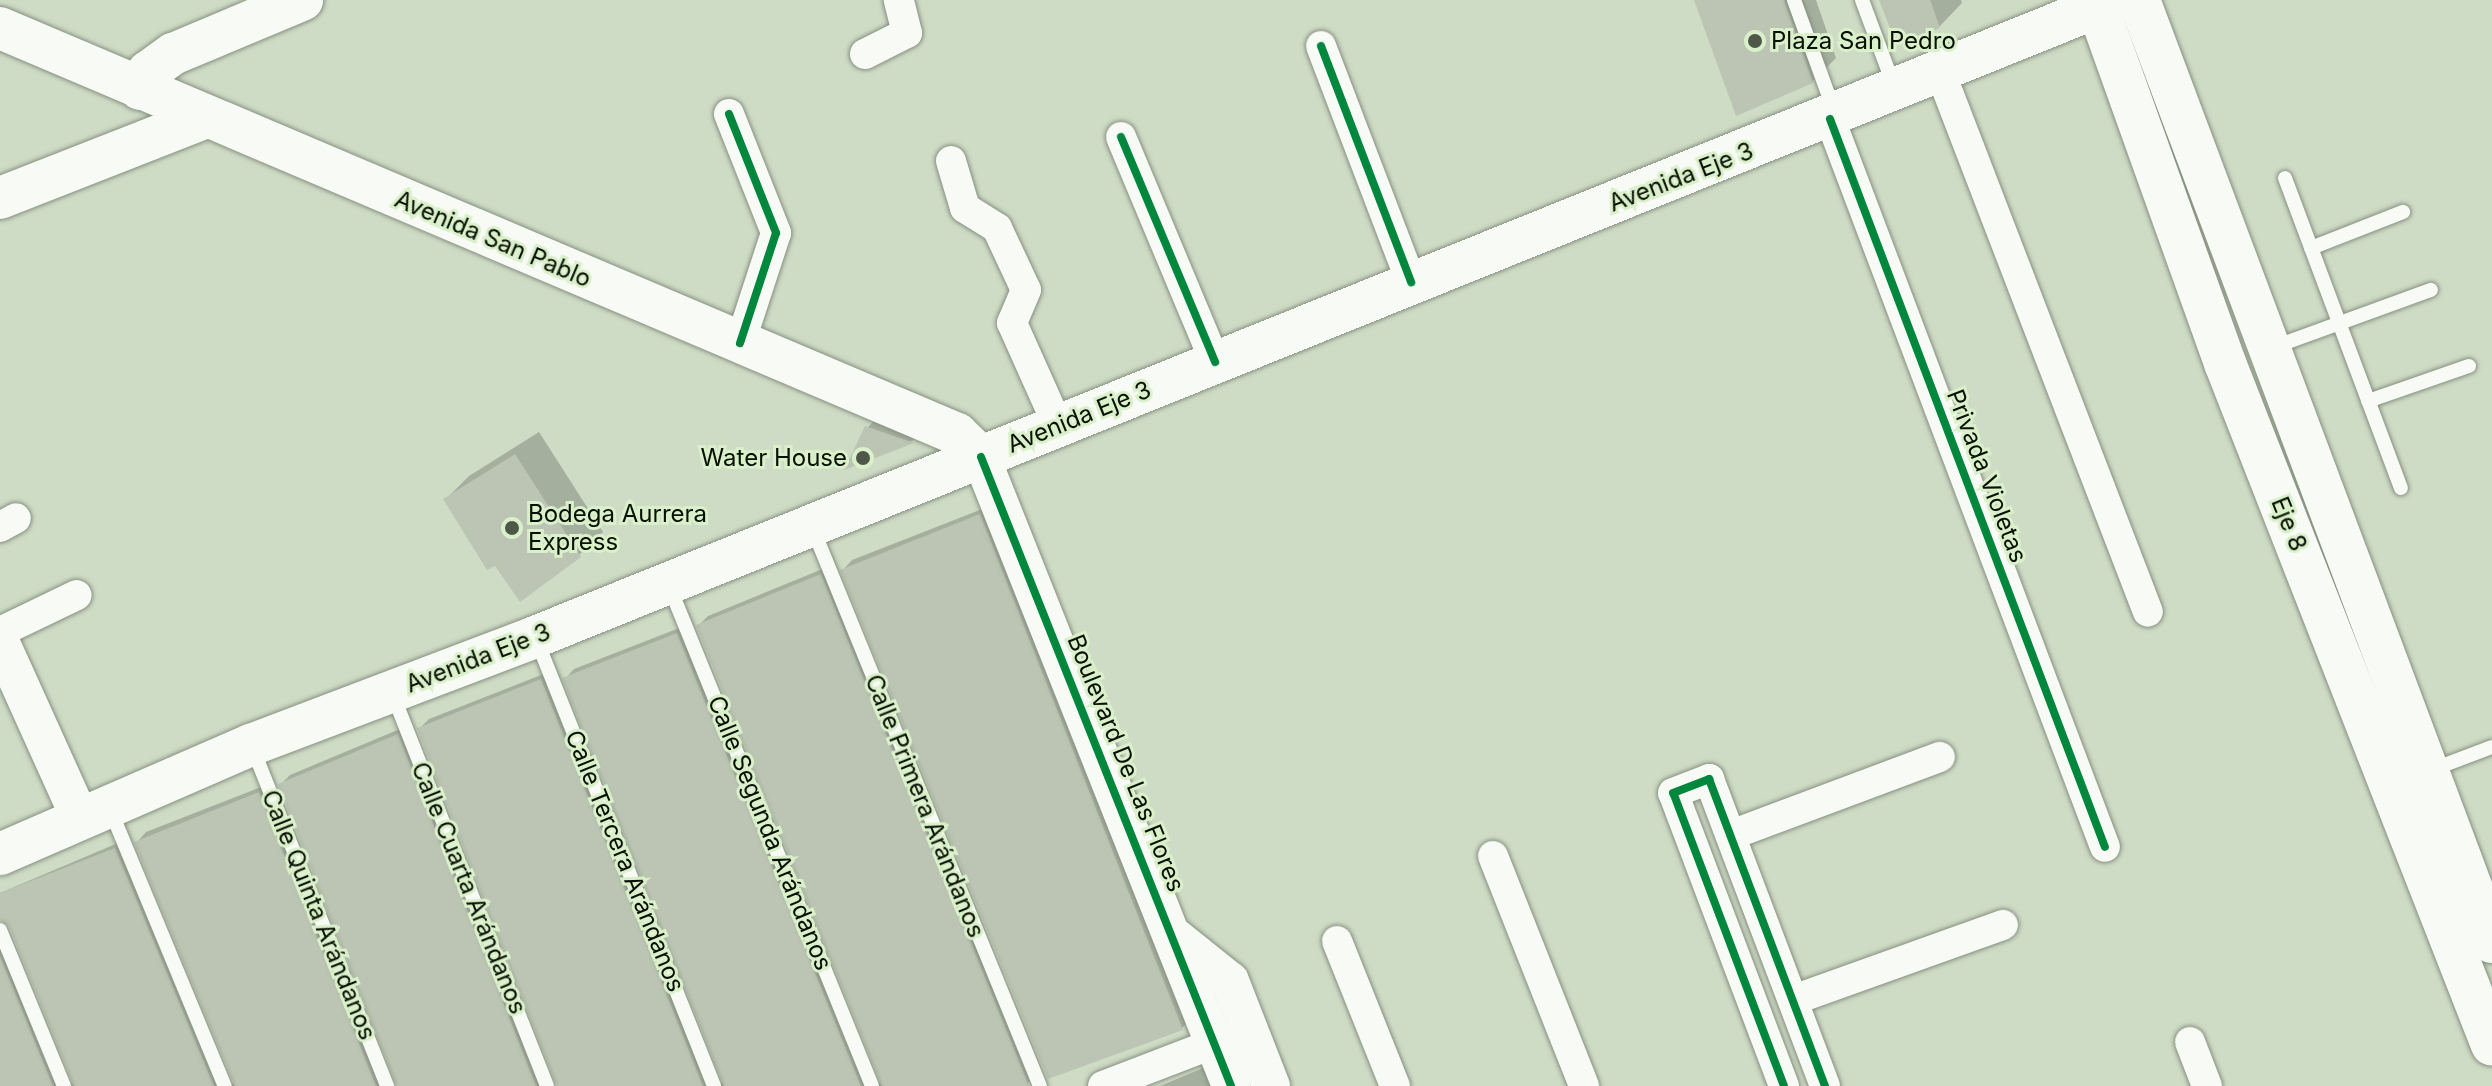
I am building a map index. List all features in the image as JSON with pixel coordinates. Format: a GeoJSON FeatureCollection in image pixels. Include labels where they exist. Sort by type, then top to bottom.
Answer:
{"type":"FeatureCollection","features":[{"type":"Feature","properties":{"kind":"main road"},"geometry":{"type":"LineString","coordinates":[[140,89],[148,72],[173,54],[302,0]]}},
{"type":"Feature","properties":{"kind":"main road","name":"Eje 8"},"geometry":{"type":"LineString","coordinates":[[2139,0],[2492,942]]}},
{"type":"Feature","properties":{"kind":"main road","name":"Avenida Eje 3"},"geometry":{"type":"LineString","coordinates":[[0,854],[251,745],[535,637],[667,580],[981,457],[1411,282],[1941,74],[2103,2]]}},
{"type":"Feature","properties":{"kind":"main road","name":"Eje 8"},"geometry":{"type":"LineString","coordinates":[[2103,2],[2225,363],[2492,1045]]}},
{"type":"Feature","properties":{"kind":"main road","name":"Avenida San Pablo"},"geometry":{"type":"LineString","coordinates":[[4,20],[140,89],[957,434],[981,457]]}},
{"type":"Feature","properties":{"kind":"main road"},"geometry":{"type":"LineString","coordinates":[[0,198],[207,117]]}},
{"type":"Feature","properties":{"kind":"street"},"geometry":{"type":"LineString","coordinates":[[865,54],[907,33],[899,0]]}},
{"type":"Feature","properties":{"kind":"street"},"geometry":{"type":"LineString","coordinates":[[1321,46],[1411,282]]}},
{"type":"Feature","properties":{"kind":"street"},"geometry":{"type":"LineString","coordinates":[[1941,74],[2148,612]]}},
{"type":"Feature","properties":{"kind":"street"},"geometry":{"type":"LineString","coordinates":[[729,114],[776,233],[740,343]]}},
{"type":"Feature","properties":{"kind":"street","name":"Privada Violetas"},"geometry":{"type":"LineString","coordinates":[[1833,117],[2105,847]]}},
{"type":"Feature","properties":{"kind":"street"},"geometry":{"type":"LineString","coordinates":[[1121,137],[1215,362]]}},
{"type":"Feature","properties":{"kind":"street"},"geometry":{"type":"LineString","coordinates":[[951,161],[965,208],[997,228],[1026,290],[1012,323],[1058,426]]}},
{"type":"Feature","properties":{"kind":"street","name":"Boulevard De Las Flores"},"geometry":{"type":"LineString","coordinates":[[981,457],[1175,937],[1231,1086]]}},
{"type":"Feature","properties":{"kind":"street"},"geometry":{"type":"LineString","coordinates":[[0,632],[77,595]]}},
{"type":"Feature","properties":{"kind":"street"},"geometry":{"type":"LineString","coordinates":[[0,641],[94,812]]}},
{"type":"Feature","properties":{"kind":"street"},"geometry":{"type":"LineString","coordinates":[[1731,835],[1940,757]]}},
{"type":"Feature","properties":{"kind":"street"},"geometry":{"type":"LineString","coordinates":[[1784,1086],[1673,793],[1709,779],[1825,1086]]}},
{"type":"Feature","properties":{"kind":"street"},"geometry":{"type":"LineString","coordinates":[[1493,856],[1584,1086]]}},
{"type":"Feature","properties":{"kind":"street"},"geometry":{"type":"LineString","coordinates":[[1793,1000],[2003,925]]}},
{"type":"Feature","properties":{"kind":"street","name":"Boulevard De Las Flores"},"geometry":{"type":"LineString","coordinates":[[1175,937],[1230,981],[1271,1086]]}},
{"type":"Feature","properties":{"kind":"street"},"geometry":{"type":"LineString","coordinates":[[1337,941],[1395,1086]]}},
{"type":"Feature","properties":{"kind":"street"},"geometry":{"type":"LineString","coordinates":[[2190,1042],[2207,1086]]}},
{"type":"Feature","properties":{"kind":"street"},"geometry":{"type":"LineString","coordinates":[[1103,1086],[1215,1043]]}},
{"type":"Feature","properties":{"kind":"lane"},"geometry":{"type":"LineString","coordinates":[[1794,0],[1833,117]]}},
{"type":"Feature","properties":{"kind":"lane"},"geometry":{"type":"LineString","coordinates":[[1862,0],[1896,92]]}},
{"type":"Feature","properties":{"kind":"lane"},"geometry":{"type":"LineString","coordinates":[[2285,178],[2401,488]]}},
{"type":"Feature","properties":{"kind":"lane"},"geometry":{"type":"LineString","coordinates":[[2311,248],[2403,212]]}},
{"type":"Feature","properties":{"kind":"lane"},"geometry":{"type":"LineString","coordinates":[[2269,349],[2431,290]]}},
{"type":"Feature","properties":{"kind":"lane"},"geometry":{"type":"LineString","coordinates":[[2368,401],[2469,366]]}},
{"type":"Feature","properties":{"kind":"lane","name":"Calle Primera Arándanos"},"geometry":{"type":"LineString","coordinates":[[811,525],[1040,1086]]}},
{"type":"Feature","properties":{"kind":"lane","name":"Calle Segunda Arándanos"},"geometry":{"type":"LineString","coordinates":[[667,580],[872,1086]]}},
{"type":"Feature","properties":{"kind":"lane","name":"Calle Tercera Arándanos"},"geometry":{"type":"LineString","coordinates":[[535,637],[714,1086]]}},
{"type":"Feature","properties":{"kind":"lane","name":"Calle Cuarta Arándanos"},"geometry":{"type":"LineString","coordinates":[[391,691],[547,1086]]}},
{"type":"Feature","properties":{"kind":"lane","name":"Calle Quinta Arándanos"},"geometry":{"type":"LineString","coordinates":[[251,745],[387,1086]]}},
{"type":"Feature","properties":{"kind":"lane"},"geometry":{"type":"LineString","coordinates":[[2427,771],[2492,747]]}},
{"type":"Feature","properties":{"kind":"lane"},"geometry":{"type":"LineString","coordinates":[[94,812],[225,1086]]}},
{"type":"Feature","properties":{"kind":"lane"},"geometry":{"type":"LineString","coordinates":[[0,930],[64,1086]]}},
{"type":"Feature","properties":{"kind":"building","name":"Plaza San Pedro"},"geometry":{"type":"Polygon","coordinates":[[[1694,0],[1784,0],[1813,83],[1736,116],[1694,0]]]}},
{"type":"Feature","properties":{"kind":"building","name":"Plaza San Pedro"},"geometry":{"type":"Polygon","coordinates":[[[1879,0],[1930,0],[1940,28],[1896,44],[1879,0]]]}},
{"type":"Feature","properties":{"kind":"building","name":"Water House"},"geometry":{"type":"Polygon","coordinates":[[[865,426],[914,443],[844,470],[865,426]]]}},
{"type":"Feature","properties":{"kind":"building","name":"Bodega Aurrera Express"},"geometry":{"type":"Polygon","coordinates":[[[515,454],[581,557],[520,602],[495,566],[487,570],[443,499],[515,454]]]}},
{"type":"Feature","properties":{"kind":"building"},"geometry":{"type":"Polygon","coordinates":[[[980,514],[1183,1030],[1048,1079],[840,570],[980,514]]]}},
{"type":"Feature","properties":{"kind":"building"},"geometry":{"type":"Polygon","coordinates":[[[821,574],[1029,1086],[882,1086],[696,625],[821,574]]]}},
{"type":"Feature","properties":{"kind":"building"},"geometry":{"type":"Polygon","coordinates":[[[677,633],[861,1086],[724,1086],[562,678],[677,633]]]}},
{"type":"Feature","properties":{"kind":"building"},"geometry":{"type":"Polygon","coordinates":[[[541,679],[703,1086],[557,1086],[417,728],[541,679]]]}},
{"type":"Feature","properties":{"kind":"building"},"geometry":{"type":"Polygon","coordinates":[[[398,734],[536,1086],[397,1086],[278,784],[398,734]]]}},
{"type":"Feature","properties":{"kind":"building"},"geometry":{"type":"Polygon","coordinates":[[[259,792],[376,1086],[235,1086],[134,842],[259,792]]]}},
{"type":"Feature","properties":{"kind":"building"},"geometry":{"type":"Polygon","coordinates":[[[115,848],[214,1086],[74,1086],[9,926],[0,920],[0,893],[115,848]]]}},
{"type":"Feature","properties":{"kind":"building"},"geometry":{"type":"Polygon","coordinates":[[[0,956],[53,1086],[0,1086],[0,956]]]}},
{"type":"Feature","properties":{"kind":"cycle path"},"geometry":{"type":"LineString","coordinates":[[1321,46],[1411,282]]}},
{"type":"Feature","properties":{"kind":"cycle path"},"geometry":{"type":"LineString","coordinates":[[729,114],[776,233],[740,343]]}},
{"type":"Feature","properties":{"kind":"cycle path"},"geometry":{"type":"LineString","coordinates":[[1830,119],[2105,847]]}},
{"type":"Feature","properties":{"kind":"cycle path"},"geometry":{"type":"LineString","coordinates":[[1121,137],[1215,362]]}},
{"type":"Feature","properties":{"kind":"cycle path"},"geometry":{"type":"LineString","coordinates":[[981,457],[1231,1086]]}},
{"type":"Feature","properties":{"kind":"cycle path"},"geometry":{"type":"LineString","coordinates":[[1784,1086],[1673,793],[1709,779],[1825,1086]]}},
{"type":"Feature","properties":{"kind":"place","name":"Plaza San Pedro"},"geometry":{"type":"Point","coordinates":[1755,41]}},
{"type":"Feature","properties":{"kind":"place","name":"Water House"},"geometry":{"type":"Point","coordinates":[863,458]}},
{"type":"Feature","properties":{"kind":"place","name":"Bodega Aurrera Express"},"geometry":{"type":"Point","coordinates":[512,528]}}]}
